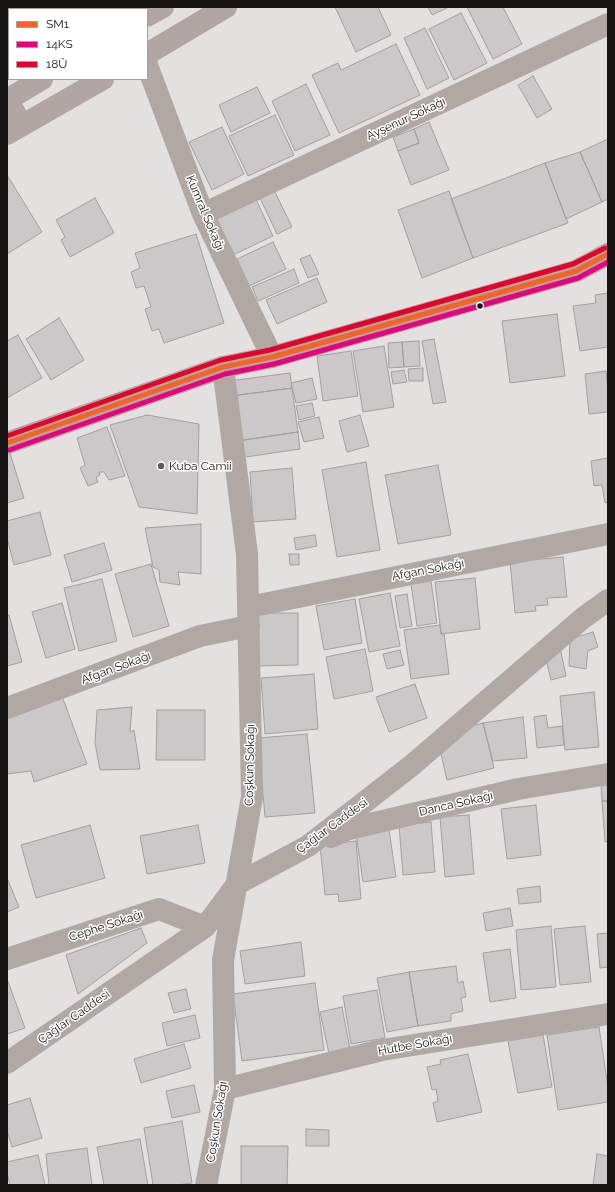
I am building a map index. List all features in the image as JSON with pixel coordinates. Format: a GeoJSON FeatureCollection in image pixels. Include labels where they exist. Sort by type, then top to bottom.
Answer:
{"type":"FeatureCollection","features":[{"type":"Feature","properties":{"kind":"street"},"geometry":{"type":"LineString","coordinates":[[148,15],[162,7]]}},
{"type":"Feature","properties":{"kind":"street"},"geometry":{"type":"LineString","coordinates":[[148,53],[226,7]]}},
{"type":"Feature","properties":{"kind":"street","name":"Ayşenur Sokağı"},"geometry":{"type":"LineString","coordinates":[[203,214],[608,24]]}},
{"type":"Feature","properties":{"kind":"street","name":"Kumral Sokağı"},"geometry":{"type":"LineString","coordinates":[[148,68],[203,214],[272,358]]}},
{"type":"Feature","properties":{"kind":"street"},"geometry":{"type":"LineString","coordinates":[[40,80],[7,100],[15,130],[101,80]]}},
{"type":"Feature","properties":{"kind":"street"},"geometry":{"type":"LineString","coordinates":[[7,443],[223,367],[272,358],[576,271],[608,254]]}},
{"type":"Feature","properties":{"kind":"street","name":"Coşkun Sokağı"},"geometry":{"type":"LineString","coordinates":[[206,1185],[225,1089],[224,960],[252,797],[247,554],[223,367]]}},
{"type":"Feature","properties":{"kind":"street","name":"Afgan Sokağı"},"geometry":{"type":"LineString","coordinates":[[7,708],[200,636],[249,616],[608,534]]}},
{"type":"Feature","properties":{"kind":"street","name":"Çağlar Caddesi"},"geometry":{"type":"LineString","coordinates":[[7,1063],[205,926],[237,884],[308,846],[411,766],[583,618],[608,600]]}},
{"type":"Feature","properties":{"kind":"street","name":"Darıca Sokağı"},"geometry":{"type":"LineString","coordinates":[[308,846],[349,829],[518,789],[608,774]]}},
{"type":"Feature","properties":{"kind":"street","name":"Cephe Sokağı"},"geometry":{"type":"LineString","coordinates":[[7,959],[159,909],[205,926]]}},
{"type":"Feature","properties":{"kind":"street","name":"Hutbe Sokağı"},"geometry":{"type":"LineString","coordinates":[[225,1089],[382,1050],[608,1014]]}},
{"type":"Feature","properties":{"kind":"building"},"geometry":{"type":"Polygon","coordinates":[[[7,7],[12,7],[8,8],[7,54],[7,7]]]}},
{"type":"Feature","properties":{"kind":"building"},"geometry":{"type":"Polygon","coordinates":[[[25,7],[73,8],[26,8],[25,7]]]}},
{"type":"Feature","properties":{"kind":"building"},"geometry":{"type":"Polygon","coordinates":[[[335,7],[378,7],[391,35],[356,52],[335,7]]]}},
{"type":"Feature","properties":{"kind":"building"},"geometry":{"type":"Polygon","coordinates":[[[428,7],[449,7],[432,15],[428,7]]]}},
{"type":"Feature","properties":{"kind":"building"},"geometry":{"type":"Polygon","coordinates":[[[467,7],[503,7],[522,44],[493,59],[467,7]]]}},
{"type":"Feature","properties":{"kind":"building"},"geometry":{"type":"Polygon","coordinates":[[[461,13],[487,63],[454,80],[429,29],[461,13]]]}},
{"type":"Feature","properties":{"kind":"building"},"geometry":{"type":"Polygon","coordinates":[[[425,28],[449,78],[427,89],[404,38],[425,28]]]}},
{"type":"Feature","properties":{"kind":"building"},"geometry":{"type":"Polygon","coordinates":[[[396,44],[420,95],[339,133],[312,75],[338,63],[341,70],[396,44]]]}},
{"type":"Feature","properties":{"kind":"building"},"geometry":{"type":"Polygon","coordinates":[[[533,76],[552,109],[537,118],[518,85],[533,76]]]}},
{"type":"Feature","properties":{"kind":"building"},"geometry":{"type":"Polygon","coordinates":[[[306,84],[330,135],[295,151],[272,101],[306,84]]]}},
{"type":"Feature","properties":{"kind":"building"},"geometry":{"type":"Polygon","coordinates":[[[257,87],[270,113],[231,132],[219,105],[257,87]]]}},
{"type":"Feature","properties":{"kind":"building"},"geometry":{"type":"Polygon","coordinates":[[[275,115],[294,155],[248,176],[229,136],[275,115]]]}},
{"type":"Feature","properties":{"kind":"building"},"geometry":{"type":"Polygon","coordinates":[[[429,122],[449,170],[411,185],[398,151],[419,143],[414,129],[429,122]]]}},
{"type":"Feature","properties":{"kind":"building"},"geometry":{"type":"Polygon","coordinates":[[[222,127],[244,174],[212,190],[189,142],[222,127]]]}},
{"type":"Feature","properties":{"kind":"building"},"geometry":{"type":"Polygon","coordinates":[[[414,129],[419,143],[398,151],[393,137],[414,129]]]}},
{"type":"Feature","properties":{"kind":"building"},"geometry":{"type":"Polygon","coordinates":[[[608,139],[608,199],[602,202],[580,152],[608,139]]]}},
{"type":"Feature","properties":{"kind":"building"},"geometry":{"type":"Polygon","coordinates":[[[580,152],[602,202],[566,219],[545,163],[580,152]]]}},
{"type":"Feature","properties":{"kind":"building"},"geometry":{"type":"Polygon","coordinates":[[[545,163],[568,223],[473,258],[451,199],[545,163]]]}},
{"type":"Feature","properties":{"kind":"building"},"geometry":{"type":"Polygon","coordinates":[[[7,175],[42,232],[7,254],[7,175]]]}},
{"type":"Feature","properties":{"kind":"building"},"geometry":{"type":"Polygon","coordinates":[[[273,188],[292,227],[277,234],[258,194],[273,188]]]}},
{"type":"Feature","properties":{"kind":"building"},"geometry":{"type":"Polygon","coordinates":[[[449,191],[473,258],[422,278],[398,210],[449,191]]]}},
{"type":"Feature","properties":{"kind":"building"},"geometry":{"type":"Polygon","coordinates":[[[254,195],[273,236],[233,255],[214,214],[254,195]]]}},
{"type":"Feature","properties":{"kind":"building"},"geometry":{"type":"Polygon","coordinates":[[[95,198],[114,233],[70,257],[61,240],[65,237],[56,220],[95,198]]]}},
{"type":"Feature","properties":{"kind":"building"},"geometry":{"type":"Polygon","coordinates":[[[196,234],[224,323],[164,343],[159,329],[152,331],[145,309],[151,307],[144,286],[136,288],[131,272],[140,268],[135,253],[196,234]]]}},
{"type":"Feature","properties":{"kind":"building"},"geometry":{"type":"Polygon","coordinates":[[[273,242],[286,269],[249,286],[237,259],[273,242]]]}},
{"type":"Feature","properties":{"kind":"building"},"geometry":{"type":"Polygon","coordinates":[[[310,255],[319,274],[308,278],[300,259],[310,255]]]}},
{"type":"Feature","properties":{"kind":"building"},"geometry":{"type":"Polygon","coordinates":[[[294,269],[299,283],[258,301],[252,287],[294,269]]]}},
{"type":"Feature","properties":{"kind":"building"},"geometry":{"type":"Polygon","coordinates":[[[317,278],[327,302],[277,324],[266,300],[317,278]]]}},
{"type":"Feature","properties":{"kind":"building"},"geometry":{"type":"Polygon","coordinates":[[[608,293],[608,347],[580,351],[573,306],[596,303],[595,295],[608,293]]]}},
{"type":"Feature","properties":{"kind":"building"},"geometry":{"type":"Polygon","coordinates":[[[557,314],[565,376],[510,383],[502,321],[557,314]]]}},
{"type":"Feature","properties":{"kind":"building"},"geometry":{"type":"Polygon","coordinates":[[[59,318],[84,360],[51,380],[26,339],[59,318]]]}},
{"type":"Feature","properties":{"kind":"building"},"geometry":{"type":"Polygon","coordinates":[[[18,335],[42,378],[7,398],[7,341],[18,335]]]}},
{"type":"Feature","properties":{"kind":"building"},"geometry":{"type":"Polygon","coordinates":[[[434,339],[446,402],[433,404],[422,341],[434,339]]]}},
{"type":"Feature","properties":{"kind":"building"},"geometry":{"type":"Polygon","coordinates":[[[419,341],[420,366],[404,367],[402,342],[419,341]]]}},
{"type":"Feature","properties":{"kind":"building"},"geometry":{"type":"Polygon","coordinates":[[[402,342],[404,367],[389,368],[388,343],[402,342]]]}},
{"type":"Feature","properties":{"kind":"building"},"geometry":{"type":"Polygon","coordinates":[[[384,346],[394,407],[363,412],[353,351],[384,346]]]}},
{"type":"Feature","properties":{"kind":"building"},"geometry":{"type":"Polygon","coordinates":[[[351,351],[358,396],[323,401],[317,356],[351,351]]]}},
{"type":"Feature","properties":{"kind":"building"},"geometry":{"type":"Polygon","coordinates":[[[423,368],[423,381],[409,381],[408,369],[423,368]]]}},
{"type":"Feature","properties":{"kind":"building"},"geometry":{"type":"Polygon","coordinates":[[[404,370],[407,382],[393,384],[391,372],[404,370]]]}},
{"type":"Feature","properties":{"kind":"building"},"geometry":{"type":"Polygon","coordinates":[[[606,371],[608,412],[589,414],[585,374],[606,371]]]}},
{"type":"Feature","properties":{"kind":"building"},"geometry":{"type":"Polygon","coordinates":[[[290,373],[292,388],[231,396],[229,381],[290,373]]]}},
{"type":"Feature","properties":{"kind":"building"},"geometry":{"type":"Polygon","coordinates":[[[312,378],[317,399],[296,403],[291,383],[312,378]]]}},
{"type":"Feature","properties":{"kind":"building"},"geometry":{"type":"Polygon","coordinates":[[[292,388],[298,432],[237,441],[231,396],[292,388]]]}},
{"type":"Feature","properties":{"kind":"building"},"geometry":{"type":"Polygon","coordinates":[[[312,403],[315,416],[299,420],[296,406],[312,403]]]}},
{"type":"Feature","properties":{"kind":"building","name":"Kuba Camii"},"geometry":{"type":"Polygon","coordinates":[[[147,415],[199,424],[197,514],[139,507],[110,425],[147,415]]]}},
{"type":"Feature","properties":{"kind":"building"},"geometry":{"type":"Polygon","coordinates":[[[360,415],[369,446],[347,452],[339,421],[360,415]]]}},
{"type":"Feature","properties":{"kind":"building"},"geometry":{"type":"Polygon","coordinates":[[[319,417],[324,438],[304,442],[298,422],[319,417]]]}},
{"type":"Feature","properties":{"kind":"building"},"geometry":{"type":"Polygon","coordinates":[[[107,427],[125,476],[109,480],[104,472],[99,472],[100,475],[96,477],[98,482],[88,486],[80,468],[85,465],[77,438],[107,427]]]}},
{"type":"Feature","properties":{"kind":"building"},"geometry":{"type":"Polygon","coordinates":[[[298,432],[300,449],[239,458],[237,441],[298,432]]]}},
{"type":"Feature","properties":{"kind":"building"},"geometry":{"type":"Polygon","coordinates":[[[7,450],[9,450],[24,498],[7,503],[7,450]]]}},
{"type":"Feature","properties":{"kind":"building"},"geometry":{"type":"Polygon","coordinates":[[[608,458],[608,502],[605,503],[602,485],[594,486],[591,461],[608,458]]]}},
{"type":"Feature","properties":{"kind":"building"},"geometry":{"type":"Polygon","coordinates":[[[366,462],[380,550],[337,557],[322,470],[366,462]]]}},
{"type":"Feature","properties":{"kind":"building"},"geometry":{"type":"Polygon","coordinates":[[[438,465],[451,535],[398,544],[385,475],[438,465]]]}},
{"type":"Feature","properties":{"kind":"building"},"geometry":{"type":"Polygon","coordinates":[[[292,468],[296,519],[253,522],[250,472],[292,468]]]}},
{"type":"Feature","properties":{"kind":"building"},"geometry":{"type":"Polygon","coordinates":[[[40,512],[51,555],[14,565],[7,538],[7,521],[40,512]]]}},
{"type":"Feature","properties":{"kind":"building"},"geometry":{"type":"Polygon","coordinates":[[[201,524],[201,574],[178,572],[180,585],[160,582],[159,570],[153,567],[145,528],[201,524]]]}},
{"type":"Feature","properties":{"kind":"building"},"geometry":{"type":"Polygon","coordinates":[[[315,535],[317,546],[296,550],[294,538],[315,535]]]}},
{"type":"Feature","properties":{"kind":"building"},"geometry":{"type":"Polygon","coordinates":[[[104,543],[112,570],[72,582],[64,555],[104,543]]]}},
{"type":"Feature","properties":{"kind":"building"},"geometry":{"type":"Polygon","coordinates":[[[289,554],[299,554],[299,565],[290,565],[289,554]]]}},
{"type":"Feature","properties":{"kind":"building"},"geometry":{"type":"Polygon","coordinates":[[[563,557],[567,597],[547,598],[548,605],[535,606],[536,611],[515,613],[510,562],[563,557]]]}},
{"type":"Feature","properties":{"kind":"building"},"geometry":{"type":"Polygon","coordinates":[[[151,564],[169,626],[133,637],[115,574],[151,564]]]}},
{"type":"Feature","properties":{"kind":"building"},"geometry":{"type":"Polygon","coordinates":[[[475,578],[480,629],[441,634],[435,582],[475,578]]]}},
{"type":"Feature","properties":{"kind":"building"},"geometry":{"type":"Polygon","coordinates":[[[102,579],[117,641],[79,651],[64,588],[102,579]]]}},
{"type":"Feature","properties":{"kind":"building"},"geometry":{"type":"Polygon","coordinates":[[[431,581],[437,623],[417,626],[411,584],[431,581]]]}},
{"type":"Feature","properties":{"kind":"building"},"geometry":{"type":"Polygon","coordinates":[[[390,593],[400,646],[369,652],[359,599],[390,593]]]}},
{"type":"Feature","properties":{"kind":"building"},"geometry":{"type":"Polygon","coordinates":[[[407,594],[412,626],[400,628],[395,596],[407,594]]]}},
{"type":"Feature","properties":{"kind":"building"},"geometry":{"type":"Polygon","coordinates":[[[355,599],[362,643],[324,650],[316,606],[355,599]]]}},
{"type":"Feature","properties":{"kind":"building"},"geometry":{"type":"Polygon","coordinates":[[[62,603],[75,649],[46,658],[32,612],[62,603]]]}},
{"type":"Feature","properties":{"kind":"building"},"geometry":{"type":"Polygon","coordinates":[[[256,613],[298,613],[298,665],[257,666],[256,613]]]}},
{"type":"Feature","properties":{"kind":"building"},"geometry":{"type":"Polygon","coordinates":[[[9,615],[22,662],[7,666],[7,616],[9,615]]]}},
{"type":"Feature","properties":{"kind":"building"},"geometry":{"type":"Polygon","coordinates":[[[440,625],[441,634],[444,633],[449,674],[411,679],[404,630],[440,625]]]}},
{"type":"Feature","properties":{"kind":"building"},"geometry":{"type":"Polygon","coordinates":[[[593,632],[598,647],[588,651],[586,669],[569,666],[570,639],[593,632]]]}},
{"type":"Feature","properties":{"kind":"building"},"geometry":{"type":"Polygon","coordinates":[[[365,649],[373,691],[334,699],[326,657],[365,649]]]}},
{"type":"Feature","properties":{"kind":"building"},"geometry":{"type":"Polygon","coordinates":[[[400,650],[404,665],[387,669],[383,654],[400,650]]]}},
{"type":"Feature","properties":{"kind":"building"},"geometry":{"type":"Polygon","coordinates":[[[561,652],[566,676],[551,680],[545,655],[561,652]]]}},
{"type":"Feature","properties":{"kind":"building"},"geometry":{"type":"Polygon","coordinates":[[[314,674],[318,729],[265,734],[261,678],[314,674]]]}},
{"type":"Feature","properties":{"kind":"building"},"geometry":{"type":"Polygon","coordinates":[[[415,684],[427,718],[389,732],[376,697],[415,684]]]}},
{"type":"Feature","properties":{"kind":"building"},"geometry":{"type":"Polygon","coordinates":[[[594,692],[599,747],[565,750],[560,696],[594,692]]]}},
{"type":"Feature","properties":{"kind":"building"},"geometry":{"type":"Polygon","coordinates":[[[62,696],[87,764],[34,782],[31,771],[7,774],[7,715],[62,696]]]}},
{"type":"Feature","properties":{"kind":"building"},"geometry":{"type":"Polygon","coordinates":[[[132,707],[130,732],[134,730],[140,769],[100,770],[95,743],[97,710],[132,707]]]}},
{"type":"Feature","properties":{"kind":"building"},"geometry":{"type":"Polygon","coordinates":[[[157,710],[205,710],[205,760],[156,760],[157,710]]]}},
{"type":"Feature","properties":{"kind":"building"},"geometry":{"type":"Polygon","coordinates":[[[546,715],[548,728],[562,726],[564,745],[537,748],[534,717],[546,715]]]}},
{"type":"Feature","properties":{"kind":"building"},"geometry":{"type":"Polygon","coordinates":[[[523,717],[527,758],[493,761],[483,723],[523,717]]]}},
{"type":"Feature","properties":{"kind":"building"},"geometry":{"type":"Polygon","coordinates":[[[483,723],[494,768],[447,780],[439,745],[453,731],[483,723]]]}},
{"type":"Feature","properties":{"kind":"building"},"geometry":{"type":"Polygon","coordinates":[[[307,734],[315,813],[265,817],[258,738],[307,734]]]}},
{"type":"Feature","properties":{"kind":"building"},"geometry":{"type":"Polygon","coordinates":[[[608,785],[608,801],[602,801],[601,786],[608,785]]]}},
{"type":"Feature","properties":{"kind":"building"},"geometry":{"type":"Polygon","coordinates":[[[602,801],[608,801],[608,841],[605,842],[602,801]]]}},
{"type":"Feature","properties":{"kind":"building"},"geometry":{"type":"Polygon","coordinates":[[[536,805],[541,855],[507,859],[501,809],[536,805]]]}},
{"type":"Feature","properties":{"kind":"building"},"geometry":{"type":"Polygon","coordinates":[[[469,815],[474,874],[445,877],[440,817],[469,815]]]}},
{"type":"Feature","properties":{"kind":"building"},"geometry":{"type":"Polygon","coordinates":[[[431,822],[435,872],[403,875],[399,825],[431,822]]]}},
{"type":"Feature","properties":{"kind":"building"},"geometry":{"type":"Polygon","coordinates":[[[90,825],[105,878],[36,898],[21,845],[90,825]]]}},
{"type":"Feature","properties":{"kind":"building"},"geometry":{"type":"Polygon","coordinates":[[[198,825],[205,863],[147,874],[140,836],[198,825]]]}},
{"type":"Feature","properties":{"kind":"building"},"geometry":{"type":"Polygon","coordinates":[[[389,830],[396,877],[363,882],[356,834],[389,830]]]}},
{"type":"Feature","properties":{"kind":"building"},"geometry":{"type":"Polygon","coordinates":[[[356,841],[361,899],[339,902],[338,894],[325,895],[320,845],[356,841]]]}},
{"type":"Feature","properties":{"kind":"building"},"geometry":{"type":"Polygon","coordinates":[[[7,878],[19,907],[7,912],[7,878]]]}},
{"type":"Feature","properties":{"kind":"building"},"geometry":{"type":"Polygon","coordinates":[[[540,886],[541,902],[519,904],[517,889],[540,886]]]}},
{"type":"Feature","properties":{"kind":"building"},"geometry":{"type":"Polygon","coordinates":[[[510,908],[513,926],[486,931],[483,913],[510,908]]]}},
{"type":"Feature","properties":{"kind":"building"},"geometry":{"type":"Polygon","coordinates":[[[551,926],[556,987],[521,990],[516,930],[551,926]]]}},
{"type":"Feature","properties":{"kind":"building"},"geometry":{"type":"Polygon","coordinates":[[[585,926],[591,982],[560,985],[554,929],[585,926]]]}},
{"type":"Feature","properties":{"kind":"building"},"geometry":{"type":"Polygon","coordinates":[[[141,928],[147,943],[78,994],[66,955],[141,928]]]}},
{"type":"Feature","properties":{"kind":"building"},"geometry":{"type":"Polygon","coordinates":[[[608,933],[608,967],[600,968],[597,934],[608,933]]]}},
{"type":"Feature","properties":{"kind":"building"},"geometry":{"type":"Polygon","coordinates":[[[301,942],[305,976],[245,984],[240,951],[301,942]]]}},
{"type":"Feature","properties":{"kind":"building"},"geometry":{"type":"Polygon","coordinates":[[[510,949],[516,998],[490,1002],[483,953],[510,949]]]}},
{"type":"Feature","properties":{"kind":"building"},"geometry":{"type":"Polygon","coordinates":[[[456,966],[458,983],[463,981],[466,997],[461,998],[463,1011],[451,1014],[451,1021],[418,1026],[409,972],[456,966]]]}},
{"type":"Feature","properties":{"kind":"building"},"geometry":{"type":"Polygon","coordinates":[[[409,972],[418,1026],[387,1032],[377,978],[409,972]]]}},
{"type":"Feature","properties":{"kind":"building"},"geometry":{"type":"Polygon","coordinates":[[[7,979],[25,1028],[7,1034],[7,979]]]}},
{"type":"Feature","properties":{"kind":"building"},"geometry":{"type":"Polygon","coordinates":[[[315,983],[324,1050],[242,1061],[233,994],[315,983]]]}},
{"type":"Feature","properties":{"kind":"building"},"geometry":{"type":"Polygon","coordinates":[[[186,989],[191,1009],[174,1013],[168,993],[186,989]]]}},
{"type":"Feature","properties":{"kind":"building"},"geometry":{"type":"Polygon","coordinates":[[[377,990],[385,1038],[351,1044],[343,996],[377,990]]]}},
{"type":"Feature","properties":{"kind":"building"},"geometry":{"type":"Polygon","coordinates":[[[342,1007],[350,1049],[329,1054],[320,1012],[342,1007]]]}},
{"type":"Feature","properties":{"kind":"building"},"geometry":{"type":"Polygon","coordinates":[[[195,1015],[200,1038],[167,1046],[162,1023],[195,1015]]]}},
{"type":"Feature","properties":{"kind":"building"},"geometry":{"type":"Polygon","coordinates":[[[599,1027],[608,1087],[608,1102],[558,1110],[547,1035],[599,1027]]]}},
{"type":"Feature","properties":{"kind":"building"},"geometry":{"type":"Polygon","coordinates":[[[543,1035],[552,1087],[518,1093],[508,1041],[543,1035]]]}},
{"type":"Feature","properties":{"kind":"building"},"geometry":{"type":"Polygon","coordinates":[[[184,1044],[191,1068],[141,1083],[134,1059],[184,1044]]]}},
{"type":"Feature","properties":{"kind":"building"},"geometry":{"type":"Polygon","coordinates":[[[468,1054],[482,1112],[437,1122],[433,1103],[438,1101],[436,1089],[432,1090],[427,1067],[441,1064],[440,1060],[468,1054]]]}},
{"type":"Feature","properties":{"kind":"building"},"geometry":{"type":"Polygon","coordinates":[[[194,1085],[200,1112],[172,1118],[166,1091],[194,1085]]]}},
{"type":"Feature","properties":{"kind":"building"},"geometry":{"type":"Polygon","coordinates":[[[30,1098],[42,1138],[12,1147],[7,1131],[7,1105],[30,1098]]]}},
{"type":"Feature","properties":{"kind":"building"},"geometry":{"type":"Polygon","coordinates":[[[182,1121],[192,1183],[177,1185],[153,1185],[144,1128],[182,1121]]]}},
{"type":"Feature","properties":{"kind":"building"},"geometry":{"type":"Polygon","coordinates":[[[306,1129],[329,1130],[329,1146],[306,1146],[306,1129]]]}},
{"type":"Feature","properties":{"kind":"building"},"geometry":{"type":"Polygon","coordinates":[[[140,1139],[148,1185],[104,1185],[97,1147],[140,1139]]]}},
{"type":"Feature","properties":{"kind":"building"},"geometry":{"type":"Polygon","coordinates":[[[241,1146],[288,1146],[287,1185],[241,1185],[241,1146]]]}},
{"type":"Feature","properties":{"kind":"building"},"geometry":{"type":"Polygon","coordinates":[[[87,1148],[92,1185],[49,1185],[46,1154],[87,1148]]]}},
{"type":"Feature","properties":{"kind":"building"},"geometry":{"type":"Polygon","coordinates":[[[597,1154],[608,1156],[608,1185],[593,1185],[597,1154]]]}},
{"type":"Feature","properties":{"kind":"building"},"geometry":{"type":"Polygon","coordinates":[[[38,1155],[45,1185],[10,1185],[7,1172],[7,1162],[38,1155]]]}},
{"type":"Feature","properties":{"kind":"transit line","name":"18Ü"},"geometry":{"type":"LineString","coordinates":[[7,436],[221,360],[270,350],[573,264],[605,248]]}},
{"type":"Feature","properties":{"kind":"transit line","name":"SM1"},"geometry":{"type":"LineString","coordinates":[[7,443],[223,367],[272,357],[576,271],[608,254]]}},
{"type":"Feature","properties":{"kind":"transit line","name":"14KS"},"geometry":{"type":"LineString","coordinates":[[9,450],[225,374],[274,364],[578,278],[608,262]]}},
{"type":"Feature","properties":{"kind":"place","name":"Kuba Camii"},"geometry":{"type":"Point","coordinates":[161,466]}}]}
